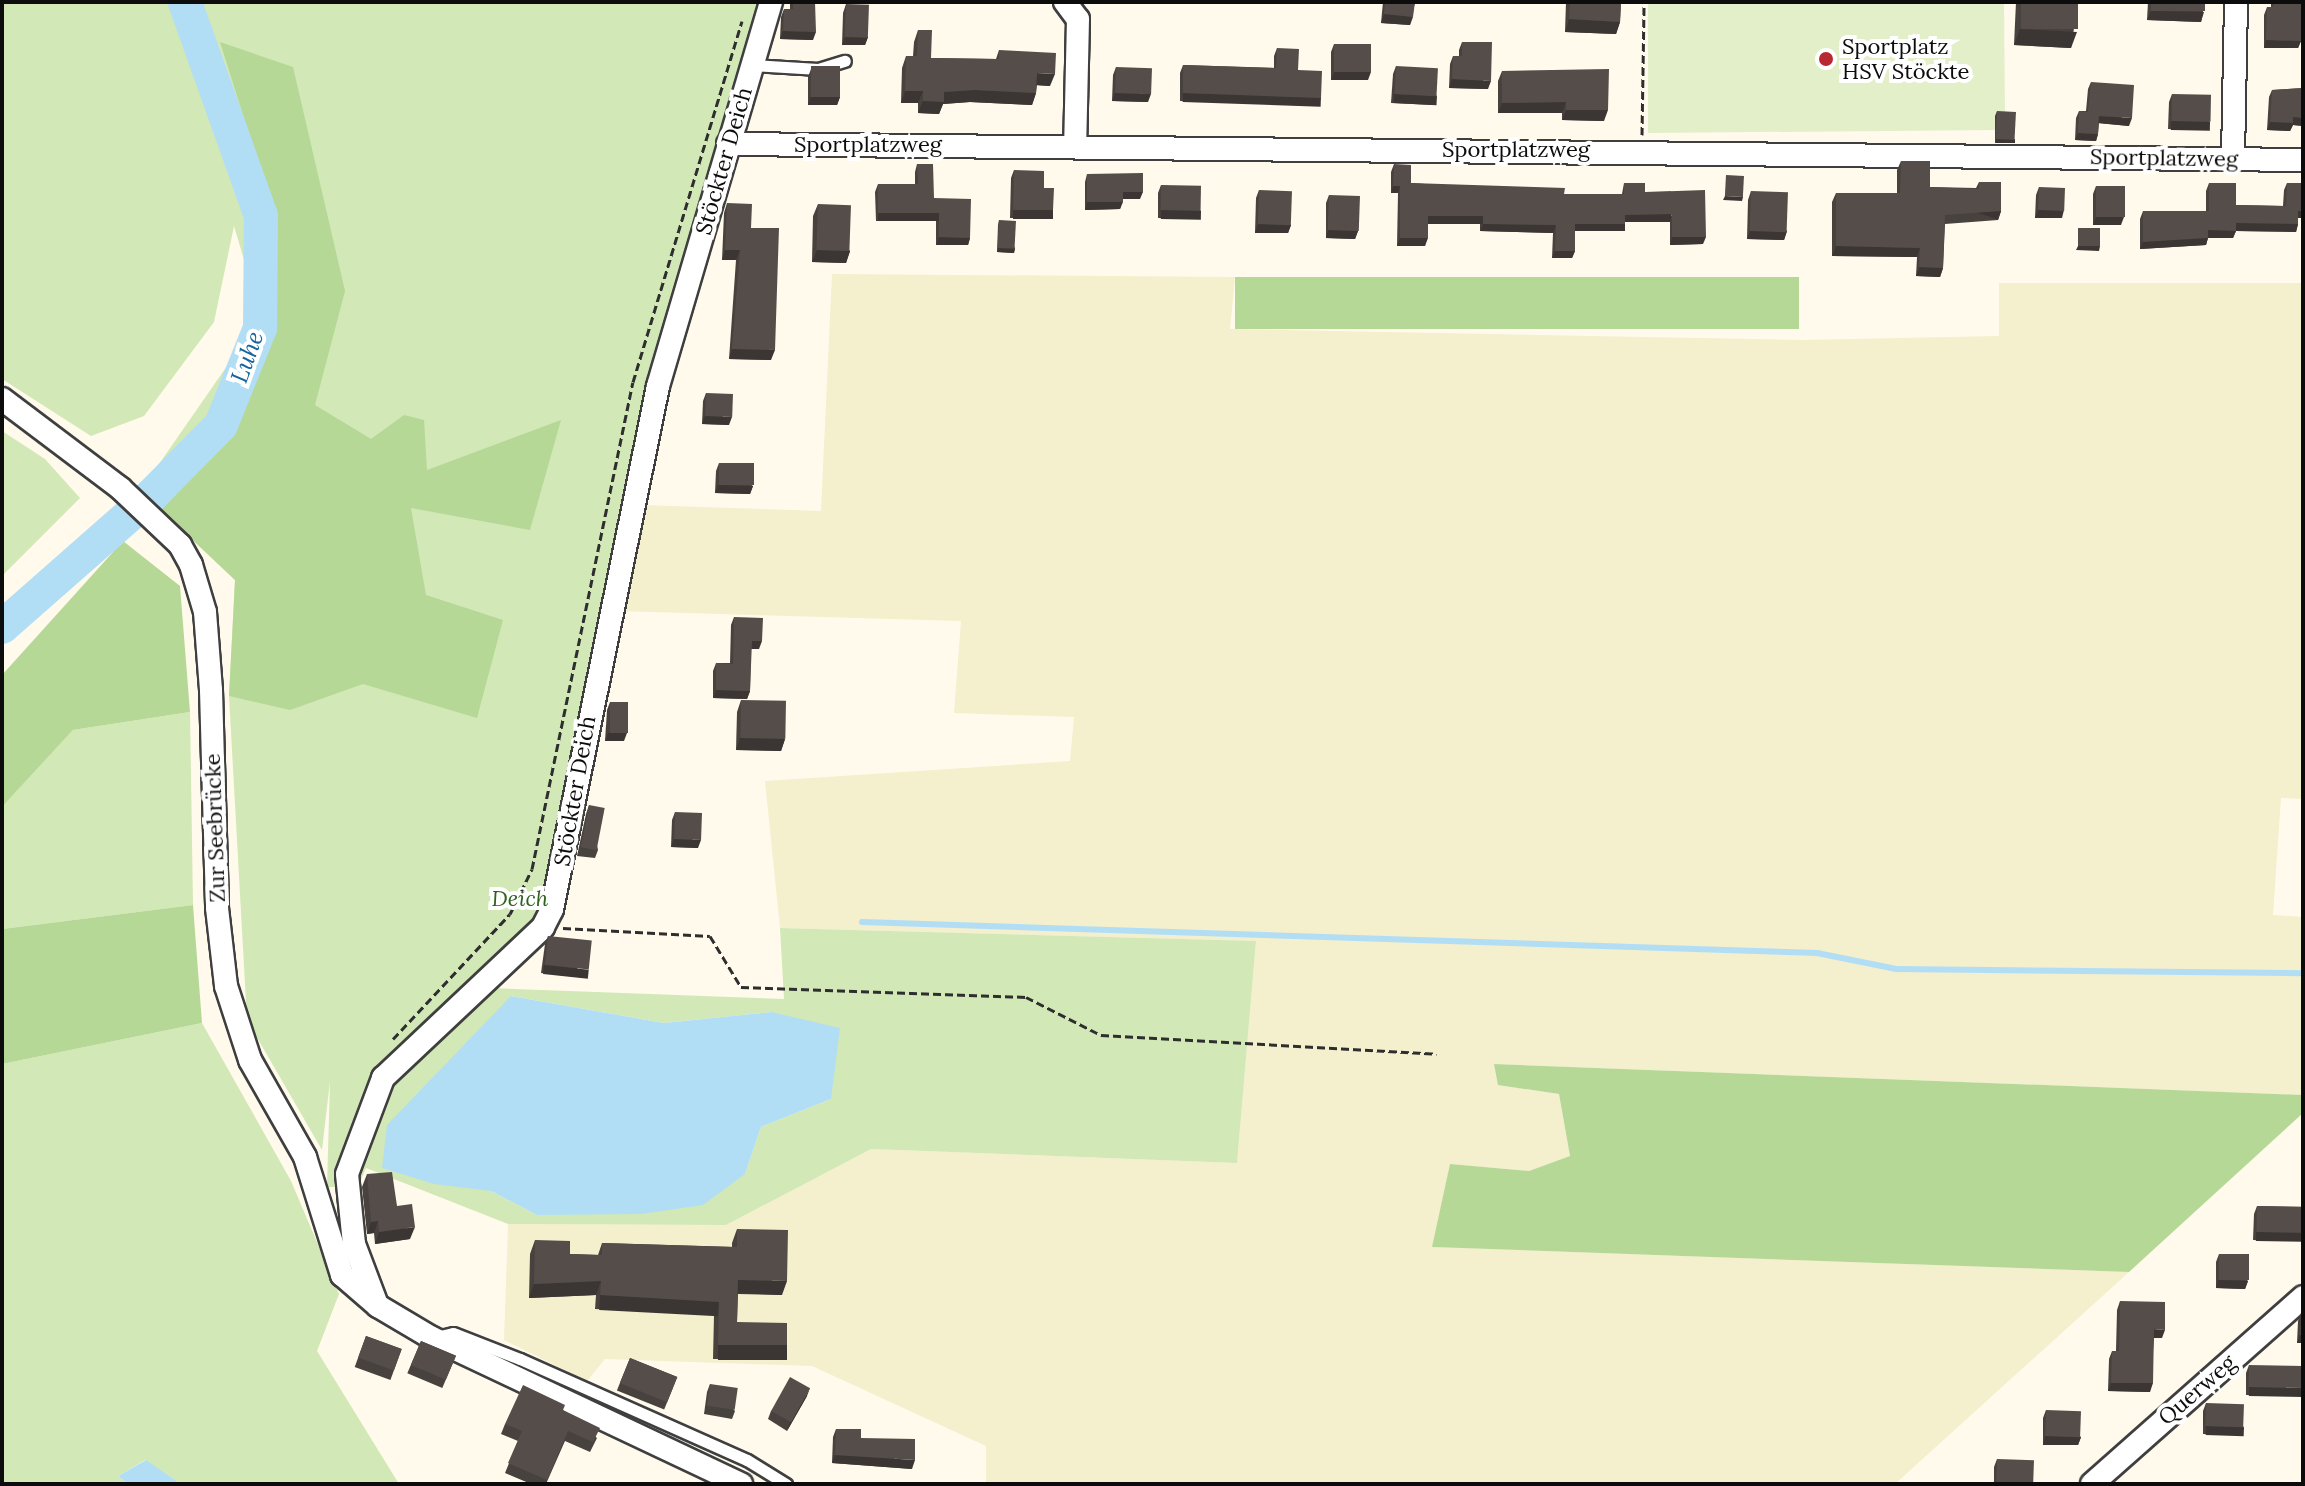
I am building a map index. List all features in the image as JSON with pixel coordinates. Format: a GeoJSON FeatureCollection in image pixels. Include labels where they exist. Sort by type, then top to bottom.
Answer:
{"type":"FeatureCollection","features":[{"type":"Feature","properties":{"kind":"street","name":"Stöckter Deich"},"geometry":{"type":"LineString","coordinates":[[378,1306],[354,1244],[347,1174],[383,1078],[543,927],[559,884],[658,386],[771,2]]}},
{"type":"Feature","properties":{"kind":"street"},"geometry":{"type":"LineString","coordinates":[[1065,2],[1078,19],[1075,147]]}},
{"type":"Feature","properties":{"kind":"street"},"geometry":{"type":"LineString","coordinates":[[2233,158],[2236,2]]}},
{"type":"Feature","properties":{"kind":"street","name":"Sportplatzweg"},"geometry":{"type":"LineString","coordinates":[[728,144],[1641,150],[2303,160]]}},
{"type":"Feature","properties":{"kind":"street","name":"Zur Seebrücke"},"geometry":{"type":"LineString","coordinates":[[2,399],[120,488],[180,545],[191,565],[205,612],[217,908],[236,1022],[250,1060],[305,1157],[342,1275],[378,1306]]}},
{"type":"Feature","properties":{"kind":"street","name":"Querweg"},"geometry":{"type":"LineString","coordinates":[[2092,1484],[2303,1297]]}},
{"type":"Feature","properties":{"kind":"street"},"geometry":{"type":"LineString","coordinates":[[378,1306],[432,1338],[741,1484]]}},
{"type":"Feature","properties":{"kind":"lane"},"geometry":{"type":"LineString","coordinates":[[752,65],[818,69],[845,61]]}},
{"type":"Feature","properties":{"kind":"lane"},"geometry":{"type":"LineString","coordinates":[[432,1338],[453,1333],[520,1359],[747,1460],[786,1484]]}},
{"type":"Feature","properties":{"kind":"path"},"geometry":{"type":"LineString","coordinates":[[1641,150],[1644,2]]}},
{"type":"Feature","properties":{"kind":"path"},"geometry":{"type":"LineString","coordinates":[[388,1044],[510,914],[532,869],[629,396],[744,16]]}},
{"type":"Feature","properties":{"kind":"path"},"geometry":{"type":"LineString","coordinates":[[543,927],[710,936],[741,987],[1026,997],[1101,1035],[1436,1054]]}},
{"type":"Feature","properties":{"kind":"shaded area"},"geometry":{"type":"Polygon","coordinates":[[[832,274],[1235,277],[1230,329],[1802,340],[1999,336],[1999,283],[2303,283],[2303,799],[2281,798],[2273,915],[2303,917],[2303,1095],[1494,1064],[1499,1085],[1559,1094],[1570,1156],[1529,1171],[1450,1164],[1433,1247],[2129,1272],[1895,1484],[986,1484],[986,1446],[812,1366],[605,1359],[587,1381],[504,1340],[508,1224],[726,1225],[871,1149],[1237,1163],[1256,941],[780,928],[765,781],[1070,761],[1074,717],[954,713],[961,621],[617,611],[640,505],[821,511],[832,274]]]}},
{"type":"Feature","properties":{"kind":"green space","name":"Deich"},"geometry":{"type":"Polygon","coordinates":[[[2,2],[776,2],[670,369],[556,919],[491,988],[784,999],[780,928],[1256,941],[1237,1163],[871,1149],[726,1225],[508,1224],[366,1168],[358,1187],[327,1187],[330,1081],[322,1150],[247,1020],[229,696],[235,580],[147,497],[143,487],[261,317],[234,226],[214,322],[144,416],[91,436],[2,379],[2,2]],[[511,996],[491,1191],[537,1215],[579,1213],[745,1174],[761,1127],[831,1099],[771,1012],[664,1023],[511,996]]]}},
{"type":"Feature","properties":{"kind":"green space","name":"Sportplatz HSV Stöckte"},"geometry":{"type":"Polygon","coordinates":[[[1648,2],[2004,2],[2005,115],[1996,130],[1648,133],[1648,2]]]}},
{"type":"Feature","properties":{"kind":"green space"},"geometry":{"type":"Polygon","coordinates":[[[220,42],[293,67],[345,291],[315,405],[371,439],[404,415],[424,420],[427,470],[561,420],[530,530],[411,508],[426,595],[503,620],[477,718],[363,684],[290,710],[229,696],[235,580],[147,497],[161,471],[254,372],[275,321],[271,204],[220,42]]]}},
{"type":"Feature","properties":{"kind":"green space"},"geometry":{"type":"Polygon","coordinates":[[[1235,277],[1799,277],[1799,329],[1235,329],[1235,277]]]}},
{"type":"Feature","properties":{"kind":"green space"},"geometry":{"type":"Polygon","coordinates":[[[2,431],[45,459],[80,498],[2,576],[2,431]]]}},
{"type":"Feature","properties":{"kind":"green space"},"geometry":{"type":"Polygon","coordinates":[[[123,541],[180,586],[190,712],[73,730],[2,807],[2,675],[123,541]]]}},
{"type":"Feature","properties":{"kind":"green space"},"geometry":{"type":"Polygon","coordinates":[[[190,712],[193,905],[2,929],[2,807],[73,730],[190,712]]]}},
{"type":"Feature","properties":{"kind":"green space"},"geometry":{"type":"Polygon","coordinates":[[[193,905],[202,1023],[2,1064],[2,929],[193,905]]]}},
{"type":"Feature","properties":{"kind":"green space"},"geometry":{"type":"Polygon","coordinates":[[[202,1023],[291,1181],[339,1294],[317,1351],[399,1484],[181,1484],[145,1460],[118,1476],[128,1484],[2,1484],[2,1064],[202,1023]]]}},
{"type":"Feature","properties":{"kind":"green space"},"geometry":{"type":"Polygon","coordinates":[[[1494,1064],[2303,1095],[2303,1113],[2129,1272],[1432,1247],[1450,1164],[1529,1171],[1570,1156],[1559,1094],[1498,1085],[1494,1064]]]}},
{"type":"Feature","properties":{"kind":"water"},"geometry":{"type":"Polygon","coordinates":[[[511,996],[664,1023],[771,1012],[840,1028],[831,1099],[761,1127],[745,1174],[703,1205],[641,1214],[537,1215],[491,1191],[434,1184],[382,1168],[387,1125],[511,996]]]}},
{"type":"Feature","properties":{"kind":"water"},"geometry":{"type":"Polygon","coordinates":[[[146,1460],[181,1484],[128,1484],[118,1476],[146,1460]]]}},
{"type":"Feature","properties":{"kind":"building"},"geometry":{"type":"Polygon","coordinates":[[[793,2],[815,2],[816,32],[783,31],[784,9],[793,9],[793,2]]]}},
{"type":"Feature","properties":{"kind":"building"},"geometry":{"type":"Polygon","coordinates":[[[1385,2],[1415,2],[1413,17],[1384,14],[1385,2]]]}},
{"type":"Feature","properties":{"kind":"building"},"geometry":{"type":"Polygon","coordinates":[[[1570,2],[1621,2],[1620,22],[1569,19],[1570,2]]]}},
{"type":"Feature","properties":{"kind":"building"},"geometry":{"type":"Polygon","coordinates":[[[2021,2],[2078,2],[2078,29],[2021,29],[2021,2]]]}},
{"type":"Feature","properties":{"kind":"building"},"geometry":{"type":"Polygon","coordinates":[[[2151,2],[2205,2],[2205,11],[2151,11],[2151,2]]]}},
{"type":"Feature","properties":{"kind":"building"},"geometry":{"type":"Polygon","coordinates":[[[2274,2],[2303,2],[2301,41],[2266,40],[2267,7],[2273,7],[2274,2]]]}},
{"type":"Feature","properties":{"kind":"building"},"geometry":{"type":"Polygon","coordinates":[[[846,4],[869,5],[868,38],[845,37],[846,4]]]}},
{"type":"Feature","properties":{"kind":"building"},"geometry":{"type":"Polygon","coordinates":[[[918,30],[932,30],[931,58],[999,59],[999,50],[1056,53],[1055,74],[1037,73],[1036,93],[944,92],[944,102],[923,101],[923,91],[905,91],[906,56],[917,56],[918,30]]]}},
{"type":"Feature","properties":{"kind":"building"},"geometry":{"type":"Polygon","coordinates":[[[1462,42],[1492,42],[1491,81],[1452,79],[1453,56],[1462,56],[1462,42]]]}},
{"type":"Feature","properties":{"kind":"building"},"geometry":{"type":"Polygon","coordinates":[[[1334,44],[1371,44],[1371,72],[1334,72],[1334,44]]]}},
{"type":"Feature","properties":{"kind":"building"},"geometry":{"type":"Polygon","coordinates":[[[1277,48],[1299,49],[1298,70],[1322,71],[1321,98],[1183,93],[1183,65],[1276,68],[1277,48]]]}},
{"type":"Feature","properties":{"kind":"building"},"geometry":{"type":"Polygon","coordinates":[[[811,66],[840,66],[840,97],[811,97],[811,66]]]}},
{"type":"Feature","properties":{"kind":"building"},"geometry":{"type":"Polygon","coordinates":[[[1396,66],[1438,68],[1436,96],[1395,94],[1396,66]]]}},
{"type":"Feature","properties":{"kind":"building"},"geometry":{"type":"Polygon","coordinates":[[[1116,67],[1152,68],[1151,94],[1115,93],[1116,67]]]}},
{"type":"Feature","properties":{"kind":"building"},"geometry":{"type":"Polygon","coordinates":[[[1609,69],[1608,110],[1566,110],[1566,102],[1502,103],[1502,71],[1609,69]]]}},
{"type":"Feature","properties":{"kind":"building"},"geometry":{"type":"Polygon","coordinates":[[[2091,82],[2134,85],[2132,118],[2099,116],[2098,134],[2078,133],[2079,111],[2088,112],[2091,82]]]}},
{"type":"Feature","properties":{"kind":"building"},"geometry":{"type":"Polygon","coordinates":[[[2303,88],[2303,118],[2293,117],[2293,123],[2270,122],[2272,90],[2303,88]]]}},
{"type":"Feature","properties":{"kind":"building"},"geometry":{"type":"Polygon","coordinates":[[[2172,94],[2211,95],[2211,122],[2172,121],[2172,94]]]}},
{"type":"Feature","properties":{"kind":"building"},"geometry":{"type":"Polygon","coordinates":[[[1997,111],[2016,112],[2015,140],[1996,139],[1997,111]]]}},
{"type":"Feature","properties":{"kind":"building"},"geometry":{"type":"Polygon","coordinates":[[[1901,161],[1930,161],[1930,187],[1979,189],[1979,182],[2001,182],[2001,211],[1945,215],[1943,268],[1919,267],[1920,248],[1836,246],[1836,193],[1900,193],[1901,161]]]}},
{"type":"Feature","properties":{"kind":"building"},"geometry":{"type":"Polygon","coordinates":[[[917,164],[933,164],[934,198],[971,199],[970,238],[939,237],[939,213],[878,213],[878,184],[918,184],[917,164]]]}},
{"type":"Feature","properties":{"kind":"building"},"geometry":{"type":"Polygon","coordinates":[[[1394,164],[1411,165],[1411,183],[1565,188],[1564,194],[1624,194],[1624,183],[1645,183],[1645,192],[1705,190],[1706,237],[1672,237],[1672,214],[1625,215],[1625,224],[1575,224],[1575,251],[1555,251],[1556,225],[1483,224],[1483,216],[1428,216],[1428,238],[1400,238],[1400,186],[1393,186],[1394,164]]]}},
{"type":"Feature","properties":{"kind":"building"},"geometry":{"type":"Polygon","coordinates":[[[1014,170],[1044,171],[1044,188],[1054,188],[1053,210],[1013,210],[1014,170]]]}},
{"type":"Feature","properties":{"kind":"building"},"geometry":{"type":"Polygon","coordinates":[[[1143,173],[1143,192],[1123,192],[1123,202],[1087,202],[1087,174],[1143,173]]]}},
{"type":"Feature","properties":{"kind":"building"},"geometry":{"type":"Polygon","coordinates":[[[1726,175],[1744,176],[1743,197],[1725,196],[1726,175]]]}},
{"type":"Feature","properties":{"kind":"building"},"geometry":{"type":"Polygon","coordinates":[[[2209,183],[2236,183],[2236,205],[2286,206],[2287,183],[2303,183],[2303,211],[2298,211],[2298,224],[2236,223],[2236,231],[2208,230],[2208,238],[2143,242],[2143,211],[2209,211],[2209,183]]]}},
{"type":"Feature","properties":{"kind":"building"},"geometry":{"type":"Polygon","coordinates":[[[1161,185],[1201,186],[1201,211],[1161,210],[1161,185]]]}},
{"type":"Feature","properties":{"kind":"building"},"geometry":{"type":"Polygon","coordinates":[[[2096,186],[2125,186],[2125,217],[2096,217],[2096,186]]]}},
{"type":"Feature","properties":{"kind":"building"},"geometry":{"type":"Polygon","coordinates":[[[2039,187],[2065,188],[2064,211],[2038,210],[2039,187]]]}},
{"type":"Feature","properties":{"kind":"building"},"geometry":{"type":"Polygon","coordinates":[[[1259,190],[1292,191],[1291,225],[1258,224],[1259,190]]]}},
{"type":"Feature","properties":{"kind":"building"},"geometry":{"type":"Polygon","coordinates":[[[1751,191],[1788,192],[1787,232],[1750,231],[1751,191]]]}},
{"type":"Feature","properties":{"kind":"building"},"geometry":{"type":"Polygon","coordinates":[[[1329,195],[1360,196],[1359,231],[1328,230],[1329,195]]]}},
{"type":"Feature","properties":{"kind":"building"},"geometry":{"type":"Polygon","coordinates":[[[727,203],[752,204],[751,228],[779,228],[775,350],[732,349],[740,250],[725,250],[727,203]]]}},
{"type":"Feature","properties":{"kind":"building"},"geometry":{"type":"Polygon","coordinates":[[[818,204],[851,205],[849,251],[816,250],[818,204]]]}},
{"type":"Feature","properties":{"kind":"building"},"geometry":{"type":"Polygon","coordinates":[[[999,220],[1016,221],[1015,249],[998,248],[999,220]]]}},
{"type":"Feature","properties":{"kind":"building"},"geometry":{"type":"Polygon","coordinates":[[[2078,228],[2100,228],[2100,246],[2078,246],[2078,228]]]}},
{"type":"Feature","properties":{"kind":"building"},"geometry":{"type":"Polygon","coordinates":[[[706,393],[733,394],[732,417],[705,416],[706,393]]]}},
{"type":"Feature","properties":{"kind":"building"},"geometry":{"type":"Polygon","coordinates":[[[719,463],[754,463],[754,485],[719,485],[719,463]]]}},
{"type":"Feature","properties":{"kind":"building"},"geometry":{"type":"Polygon","coordinates":[[[734,617],[763,618],[762,641],[752,641],[750,691],[716,690],[716,663],[733,664],[734,617]]]}},
{"type":"Feature","properties":{"kind":"building"},"geometry":{"type":"Polygon","coordinates":[[[741,700],[786,701],[785,739],[740,738],[741,700]]]}},
{"type":"Feature","properties":{"kind":"building"},"geometry":{"type":"Polygon","coordinates":[[[610,702],[628,702],[628,733],[610,733],[610,702]]]}},
{"type":"Feature","properties":{"kind":"building"},"geometry":{"type":"Polygon","coordinates":[[[589,805],[605,808],[597,850],[581,847],[589,805]]]}},
{"type":"Feature","properties":{"kind":"building"},"geometry":{"type":"Polygon","coordinates":[[[675,812],[702,813],[701,840],[674,839],[675,812]]]}},
{"type":"Feature","properties":{"kind":"building"},"geometry":{"type":"Polygon","coordinates":[[[548,936],[592,941],[589,969],[545,965],[548,936]]]}},
{"type":"Feature","properties":{"kind":"building"},"geometry":{"type":"Polygon","coordinates":[[[392,1172],[397,1206],[412,1204],[415,1227],[379,1232],[378,1221],[371,1222],[367,1174],[392,1172]]]}},
{"type":"Feature","properties":{"kind":"building"},"geometry":{"type":"Polygon","coordinates":[[[2257,1206],[2303,1207],[2303,1233],[2257,1232],[2257,1206]]]}},
{"type":"Feature","properties":{"kind":"building"},"geometry":{"type":"Polygon","coordinates":[[[737,1229],[788,1230],[787,1281],[738,1280],[737,1322],[787,1323],[787,1345],[718,1345],[719,1302],[600,1295],[601,1281],[534,1284],[535,1240],[570,1241],[570,1254],[602,1255],[602,1243],[737,1247],[737,1229]]]}},
{"type":"Feature","properties":{"kind":"building"},"geometry":{"type":"Polygon","coordinates":[[[2219,1254],[2249,1254],[2249,1280],[2219,1280],[2219,1254]]]}},
{"type":"Feature","properties":{"kind":"building"},"geometry":{"type":"Polygon","coordinates":[[[2120,1301],[2165,1302],[2165,1330],[2154,1329],[2153,1383],[2111,1383],[2112,1351],[2119,1351],[2120,1301]]]}},
{"type":"Feature","properties":{"kind":"building"},"geometry":{"type":"Polygon","coordinates":[[[2303,1313],[2303,1335],[2300,1335],[2303,1313]]]}},
{"type":"Feature","properties":{"kind":"building"},"geometry":{"type":"Polygon","coordinates":[[[366,1336],[402,1349],[394,1371],[358,1358],[366,1336]]]}},
{"type":"Feature","properties":{"kind":"building"},"geometry":{"type":"Polygon","coordinates":[[[421,1341],[456,1356],[446,1380],[411,1365],[421,1341]]]}},
{"type":"Feature","properties":{"kind":"building"},"geometry":{"type":"Polygon","coordinates":[[[630,1358],[677,1377],[667,1402],[620,1383],[630,1358]]]}},
{"type":"Feature","properties":{"kind":"building"},"geometry":{"type":"Polygon","coordinates":[[[2249,1365],[2303,1366],[2303,1388],[2249,1387],[2249,1365]]]}},
{"type":"Feature","properties":{"kind":"building"},"geometry":{"type":"Polygon","coordinates":[[[790,1377],[810,1388],[791,1422],[771,1411],[790,1377]]]}},
{"type":"Feature","properties":{"kind":"building"},"geometry":{"type":"Polygon","coordinates":[[[710,1384],[738,1388],[735,1410],[707,1406],[710,1384]]]}},
{"type":"Feature","properties":{"kind":"building"},"geometry":{"type":"Polygon","coordinates":[[[523,1385],[565,1405],[563,1410],[600,1428],[593,1442],[568,1431],[547,1480],[508,1463],[522,1431],[505,1424],[523,1385]]]}},
{"type":"Feature","properties":{"kind":"building"},"geometry":{"type":"Polygon","coordinates":[[[2206,1403],[2244,1404],[2243,1427],[2205,1426],[2206,1403]]]}},
{"type":"Feature","properties":{"kind":"building"},"geometry":{"type":"Polygon","coordinates":[[[2046,1410],[2081,1411],[2080,1437],[2045,1436],[2046,1410]]]}},
{"type":"Feature","properties":{"kind":"building"},"geometry":{"type":"Polygon","coordinates":[[[836,1429],[861,1429],[861,1438],[915,1439],[915,1460],[835,1455],[836,1429]]]}},
{"type":"Feature","properties":{"kind":"building"},"geometry":{"type":"Polygon","coordinates":[[[1997,1459],[2034,1460],[2033,1484],[1996,1484],[1997,1459]]]}},
{"type":"Feature","properties":{"kind":"waterway","name":"Luhe"},"geometry":{"type":"LineString","coordinates":[[2,627],[151,496],[221,425],[260,328],[261,216],[185,2]]}},
{"type":"Feature","properties":{"kind":"waterway"},"geometry":{"type":"LineString","coordinates":[[862,922],[1817,953],[1896,969],[2303,973]]}},
{"type":"Feature","properties":{"kind":"place","name":"Sportplatz HSV Stöckte"},"geometry":{"type":"Point","coordinates":[1826,59]}}]}
